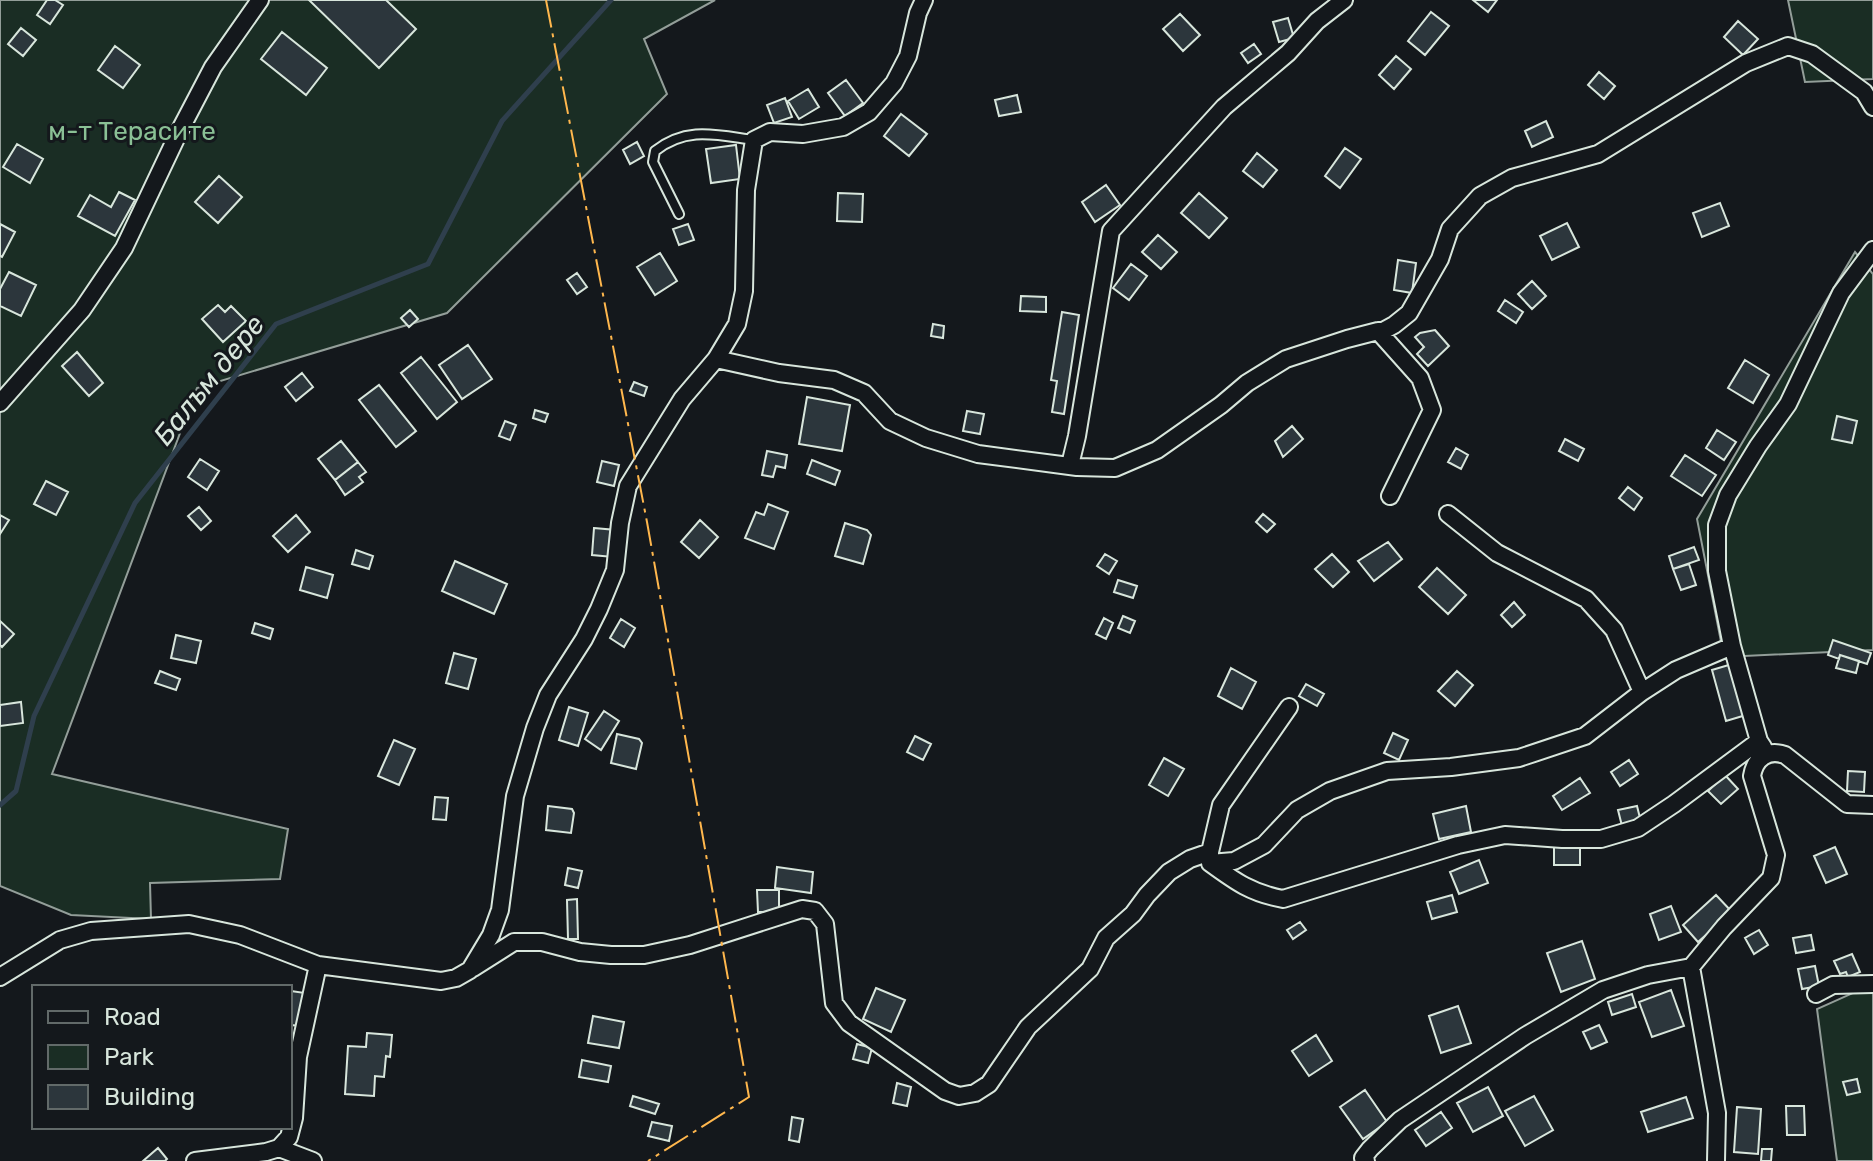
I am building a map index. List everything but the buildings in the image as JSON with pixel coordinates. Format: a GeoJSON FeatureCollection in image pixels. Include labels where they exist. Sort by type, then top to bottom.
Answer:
{"type":"FeatureCollection","features":[{"type":"Feature","properties":{"kind":"street"},"geometry":{"type":"LineString","coordinates":[[0,403],[82,310],[124,248],[213,67],[260,0]]}},
{"type":"Feature","properties":{"kind":"street"},"geometry":{"type":"LineString","coordinates":[[470,970],[491,935],[500,910],[515,796],[535,728],[548,695],[584,639],[615,570],[628,486],[682,399],[716,359],[737,324],[744,291],[746,190],[754,140],[770,132],[803,134],[843,127],[869,112],[894,83],[908,56],[924,0]]}},
{"type":"Feature","properties":{"kind":"street"},"geometry":{"type":"LineString","coordinates":[[1070,465],[1111,231],[1224,107],[1344,0]]}},
{"type":"Feature","properties":{"kind":"street"},"geometry":{"type":"LineString","coordinates":[[716,359],[779,373],[834,380],[864,393],[890,421],[926,438],[978,454],[1115,468],[1157,450],[1247,383],[1286,359],[1383,331],[1394,325],[1409,313],[1440,259],[1450,229],[1480,196],[1512,178],[1598,154],[1746,63],[1788,46],[1812,54],[1864,92],[1873,107]]}},
{"type":"Feature","properties":{"kind":"street"},"geometry":{"type":"LineString","coordinates":[[1366,1161],[1363,1158],[1370,1149],[1395,1124],[1551,1021],[1603,990],[1648,975],[1691,967],[1771,878],[1776,855],[1752,776],[1764,747],[1732,646],[1717,571],[1717,525],[1728,495],[1788,404],[1841,293],[1873,250]]}},
{"type":"Feature","properties":{"kind":"street"},"geometry":{"type":"LineString","coordinates":[[1378,331],[1420,378],[1432,410],[1390,496]]}},
{"type":"Feature","properties":{"kind":"street"},"geometry":{"type":"LineString","coordinates":[[1448,514],[1497,553],[1586,599],[1614,630],[1642,692]]}},
{"type":"Feature","properties":{"kind":"street"},"geometry":{"type":"LineString","coordinates":[[0,977],[60,940],[91,931],[189,924],[240,935],[318,965],[441,981],[456,978],[514,942],[542,942],[596,954],[644,955],[690,945],[802,909],[815,911],[825,924],[834,1003],[849,1023],[945,1091],[959,1096],[975,1093],[989,1084],[1028,1027],[1090,969],[1106,938],[1133,914],[1169,872],[1190,859],[1234,861],[1264,845],[1297,810],[1330,791],[1387,771],[1519,758],[1585,736],[1676,670],[1732,646]]}},
{"type":"Feature","properties":{"kind":"street"},"geometry":{"type":"LineString","coordinates":[[1210,858],[1221,805],[1289,707]]}},
{"type":"Feature","properties":{"kind":"street"},"geometry":{"type":"LineString","coordinates":[[1764,747],[1785,755],[1847,804],[1873,805]]}},
{"type":"Feature","properties":{"kind":"street"},"geometry":{"type":"LineString","coordinates":[[1210,858],[1234,881],[1261,895],[1283,899],[1458,845],[1505,835],[1601,839],[1638,828],[1764,747]]}},
{"type":"Feature","properties":{"kind":"street"},"geometry":{"type":"LineString","coordinates":[[292,1126],[298,1057],[318,965]]}},
{"type":"Feature","properties":{"kind":"street"},"geometry":{"type":"LineString","coordinates":[[1691,967],[1717,1113],[1716,1161]]}},
{"type":"Feature","properties":{"kind":"street"},"geometry":{"type":"LineString","coordinates":[[1816,994],[1833,985],[1873,984]]}},
{"type":"Feature","properties":{"kind":"street"},"geometry":{"type":"LineString","coordinates":[[195,1161],[279,1148],[289,1137],[291,1129]]}},
{"type":"Feature","properties":{"kind":"street"},"geometry":{"type":"LineString","coordinates":[[279,1148],[313,1161]]}},
{"type":"Feature","properties":{"kind":"lane"},"geometry":{"type":"LineString","coordinates":[[679,214],[653,162],[655,151],[668,140],[687,134],[754,140]]}},
{"type":"Feature","properties":{"kind":"green space","name":"м-т Терасите"},"geometry":{"type":"Polygon","coordinates":[[[0,0],[715,0],[644,39],[667,94],[447,313],[197,388],[52,774],[288,829],[280,879],[150,883],[151,919],[71,915],[0,886],[0,0]]]}},
{"type":"Feature","properties":{"kind":"green space"},"geometry":{"type":"Polygon","coordinates":[[[1788,0],[1873,0],[1873,79],[1805,82],[1788,0]]]}},
{"type":"Feature","properties":{"kind":"green space"},"geometry":{"type":"Polygon","coordinates":[[[1855,252],[1873,274],[1873,650],[1724,657],[1697,519],[1855,252]]]}},
{"type":"Feature","properties":{"kind":"green space"},"geometry":{"type":"Polygon","coordinates":[[[1873,984],[1873,1161],[1837,1161],[1817,1009],[1873,984]]]}},
{"type":"Feature","properties":{"kind":"waterway","name":"Балъм дере"},"geometry":{"type":"LineString","coordinates":[[0,805],[16,791],[34,716],[135,503],[276,324],[428,264],[502,121],[611,0]]}},
{"type":"Feature","properties":{"kind":"power"},"geometry":{"type":"LineString","coordinates":[[546,0],[647,522],[749,1097],[648,1161]]}}]}
